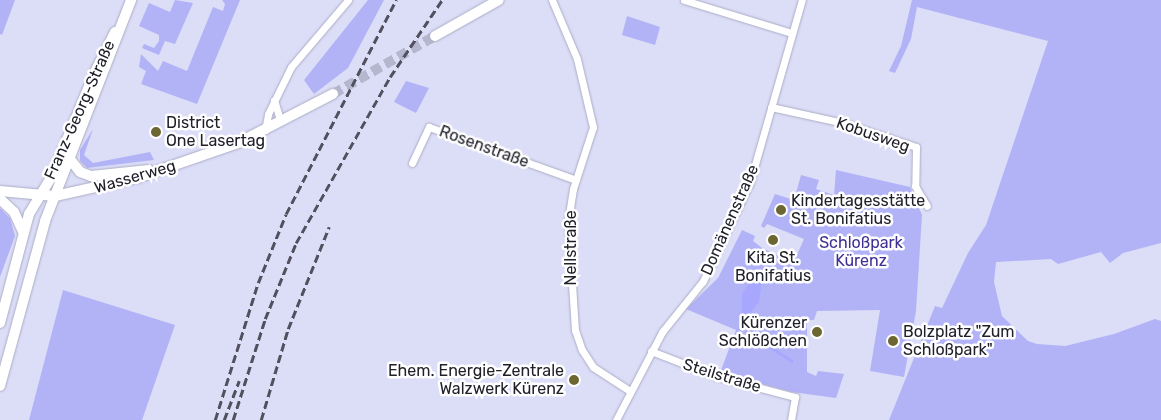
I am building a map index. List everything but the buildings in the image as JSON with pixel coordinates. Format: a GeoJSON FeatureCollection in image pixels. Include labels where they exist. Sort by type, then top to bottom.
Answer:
{"type":"FeatureCollection","features":[{"type":"Feature","properties":{"kind":"main road","name":"Franz-Georg-Straße"},"geometry":{"type":"LineString","coordinates":[[0,386],[31,266],[55,196],[131,0]]}},
{"type":"Feature","properties":{"kind":"main road"},"geometry":{"type":"LineString","coordinates":[[435,36],[499,0]]}},
{"type":"Feature","properties":{"kind":"main road","name":"Franz-Georg-Straße"},"geometry":{"type":"LineString","coordinates":[[0,323],[22,231],[41,196],[94,74],[120,26]]}},
{"type":"Feature","properties":{"kind":"main road","name":"Wasserweg"},"geometry":{"type":"LineString","coordinates":[[0,191],[55,196],[172,167],[265,130],[280,120],[333,94]]}},
{"type":"Feature","properties":{"kind":"main road"},"geometry":{"type":"LineString","coordinates":[[70,159],[80,172],[91,176],[172,167]]}},
{"type":"Feature","properties":{"kind":"main road"},"geometry":{"type":"LineString","coordinates":[[0,199],[12,209],[22,231]]}},
{"type":"Feature","properties":{"kind":"street"},"geometry":{"type":"LineString","coordinates":[[265,130],[274,99],[291,67],[348,0]]}},
{"type":"Feature","properties":{"kind":"street","name":"Nellstraße"},"geometry":{"type":"LineString","coordinates":[[552,0],[571,40],[591,114],[592,132],[576,180],[569,215],[572,300],[578,341],[593,368],[630,391]]}},
{"type":"Feature","properties":{"kind":"street"},"geometry":{"type":"LineString","coordinates":[[684,0],[792,33]]}},
{"type":"Feature","properties":{"kind":"street","name":"Domänenstraße"},"geometry":{"type":"LineString","coordinates":[[616,420],[650,351],[678,308],[703,281],[750,182],[802,0]]}},
{"type":"Feature","properties":{"kind":"street"},"geometry":{"type":"LineString","coordinates":[[274,99],[280,120]]}},
{"type":"Feature","properties":{"kind":"street","name":"Kobusweg"},"geometry":{"type":"LineString","coordinates":[[772,107],[844,124],[916,147],[915,186],[927,206]]}},
{"type":"Feature","properties":{"kind":"street","name":"Rosenstraße"},"geometry":{"type":"LineString","coordinates":[[412,163],[429,127],[576,180]]}},
{"type":"Feature","properties":{"kind":"street","name":"Steilstraße"},"geometry":{"type":"LineString","coordinates":[[650,351],[716,376],[795,397],[790,420]]}},
{"type":"Feature","properties":{"kind":"green space"},"geometry":{"type":"Polygon","coordinates":[[[0,0],[15,0],[2,35],[0,34],[0,0]]]}},
{"type":"Feature","properties":{"kind":"green space"},"geometry":{"type":"Polygon","coordinates":[[[175,0],[193,3],[175,44],[165,41],[159,55],[142,48],[144,44],[154,48],[159,41],[159,35],[139,26],[149,3],[170,12],[175,0]]]}},
{"type":"Feature","properties":{"kind":"green space"},"geometry":{"type":"Polygon","coordinates":[[[222,0],[240,0],[197,104],[141,84],[146,71],[139,67],[141,54],[158,71],[163,61],[187,71],[213,7],[223,11],[225,4],[222,0]]]}},
{"type":"Feature","properties":{"kind":"green space"},"geometry":{"type":"Polygon","coordinates":[[[368,0],[384,0],[348,68],[314,94],[304,80],[368,0]]]}},
{"type":"Feature","properties":{"kind":"green space"},"geometry":{"type":"Polygon","coordinates":[[[912,0],[1161,0],[1161,243],[1123,253],[1110,263],[1101,252],[1058,264],[1051,259],[996,262],[994,282],[1002,316],[1028,341],[1037,344],[1065,346],[1114,334],[1155,319],[1161,321],[1161,420],[889,420],[935,306],[942,308],[968,253],[986,225],[1048,41],[917,7],[911,39],[895,73],[889,71],[901,46],[912,0]]]}},
{"type":"Feature","properties":{"kind":"green space"},"geometry":{"type":"Polygon","coordinates":[[[627,16],[660,27],[655,45],[622,35],[627,16]]]}},
{"type":"Feature","properties":{"kind":"green space"},"geometry":{"type":"Polygon","coordinates":[[[406,81],[429,88],[416,113],[394,102],[406,81]]]}},
{"type":"Feature","properties":{"kind":"green space"},"geometry":{"type":"Polygon","coordinates":[[[93,129],[84,155],[93,163],[150,152],[154,160],[87,168],[80,161],[80,150],[93,129]]]}},
{"type":"Feature","properties":{"kind":"green space","name":"Schloßpark Kürenz"},"geometry":{"type":"Polygon","coordinates":[[[836,170],[910,187],[922,215],[916,311],[904,377],[870,371],[880,310],[817,311],[814,320],[807,320],[807,372],[816,376],[818,371],[844,374],[836,398],[792,392],[720,373],[736,330],[686,309],[718,278],[742,230],[755,236],[753,241],[762,248],[784,258],[788,251],[797,255],[804,239],[767,224],[764,228],[761,226],[775,194],[794,200],[801,175],[819,180],[816,189],[834,195],[836,170]]]}},
{"type":"Feature","properties":{"kind":"green space"},"geometry":{"type":"Polygon","coordinates":[[[0,208],[10,218],[15,236],[0,277],[0,208]]]}},
{"type":"Feature","properties":{"kind":"green space"},"geometry":{"type":"Polygon","coordinates":[[[63,290],[175,325],[142,420],[29,420],[63,290]]]}},
{"type":"Feature","properties":{"kind":"shaded area"},"geometry":{"type":"Polygon","coordinates":[[[754,276],[762,280],[759,302],[749,314],[742,315],[742,294],[754,276]]]}},
{"type":"Feature","properties":{"kind":"waterway"},"geometry":{"type":"LineString","coordinates":[[749,314],[755,337],[792,361]]}},
{"type":"Feature","properties":{"kind":"tunnel"},"geometry":{"type":"LineString","coordinates":[[333,94],[435,36]]}},
{"type":"Feature","properties":{"kind":"railway"},"geometry":{"type":"LineString","coordinates":[[215,420],[258,283],[286,214],[396,0]]}},
{"type":"Feature","properties":{"kind":"railway"},"geometry":{"type":"LineString","coordinates":[[233,420],[265,319],[296,243],[390,77],[442,0]]}},
{"type":"Feature","properties":{"kind":"railway"},"geometry":{"type":"LineString","coordinates":[[261,420],[288,329],[329,227]]}},
{"type":"Feature","properties":{"kind":"railway"},"geometry":{"type":"LineString","coordinates":[[224,420],[239,381]]}},
{"type":"Feature","properties":{"kind":"place","name":"District One Lasertag"},"geometry":{"type":"Point","coordinates":[156,132]}},
{"type":"Feature","properties":{"kind":"place","name":"Kindertagesstätte St. Bonifatius"},"geometry":{"type":"Point","coordinates":[781,210]}},
{"type":"Feature","properties":{"kind":"place","name":"Kita St. Bonifatius"},"geometry":{"type":"Point","coordinates":[773,240]}},
{"type":"Feature","properties":{"kind":"place","name":"Kürenzer Schlößchen"},"geometry":{"type":"Point","coordinates":[817,332]}},
{"type":"Feature","properties":{"kind":"place","name":"Bolzplatz \"Zum Schloßpark\""},"geometry":{"type":"Point","coordinates":[893,341]}},
{"type":"Feature","properties":{"kind":"place","name":"Ehem. Energie-Zentrale Walzwerk Kürenz"},"geometry":{"type":"Point","coordinates":[574,380]}}]}
